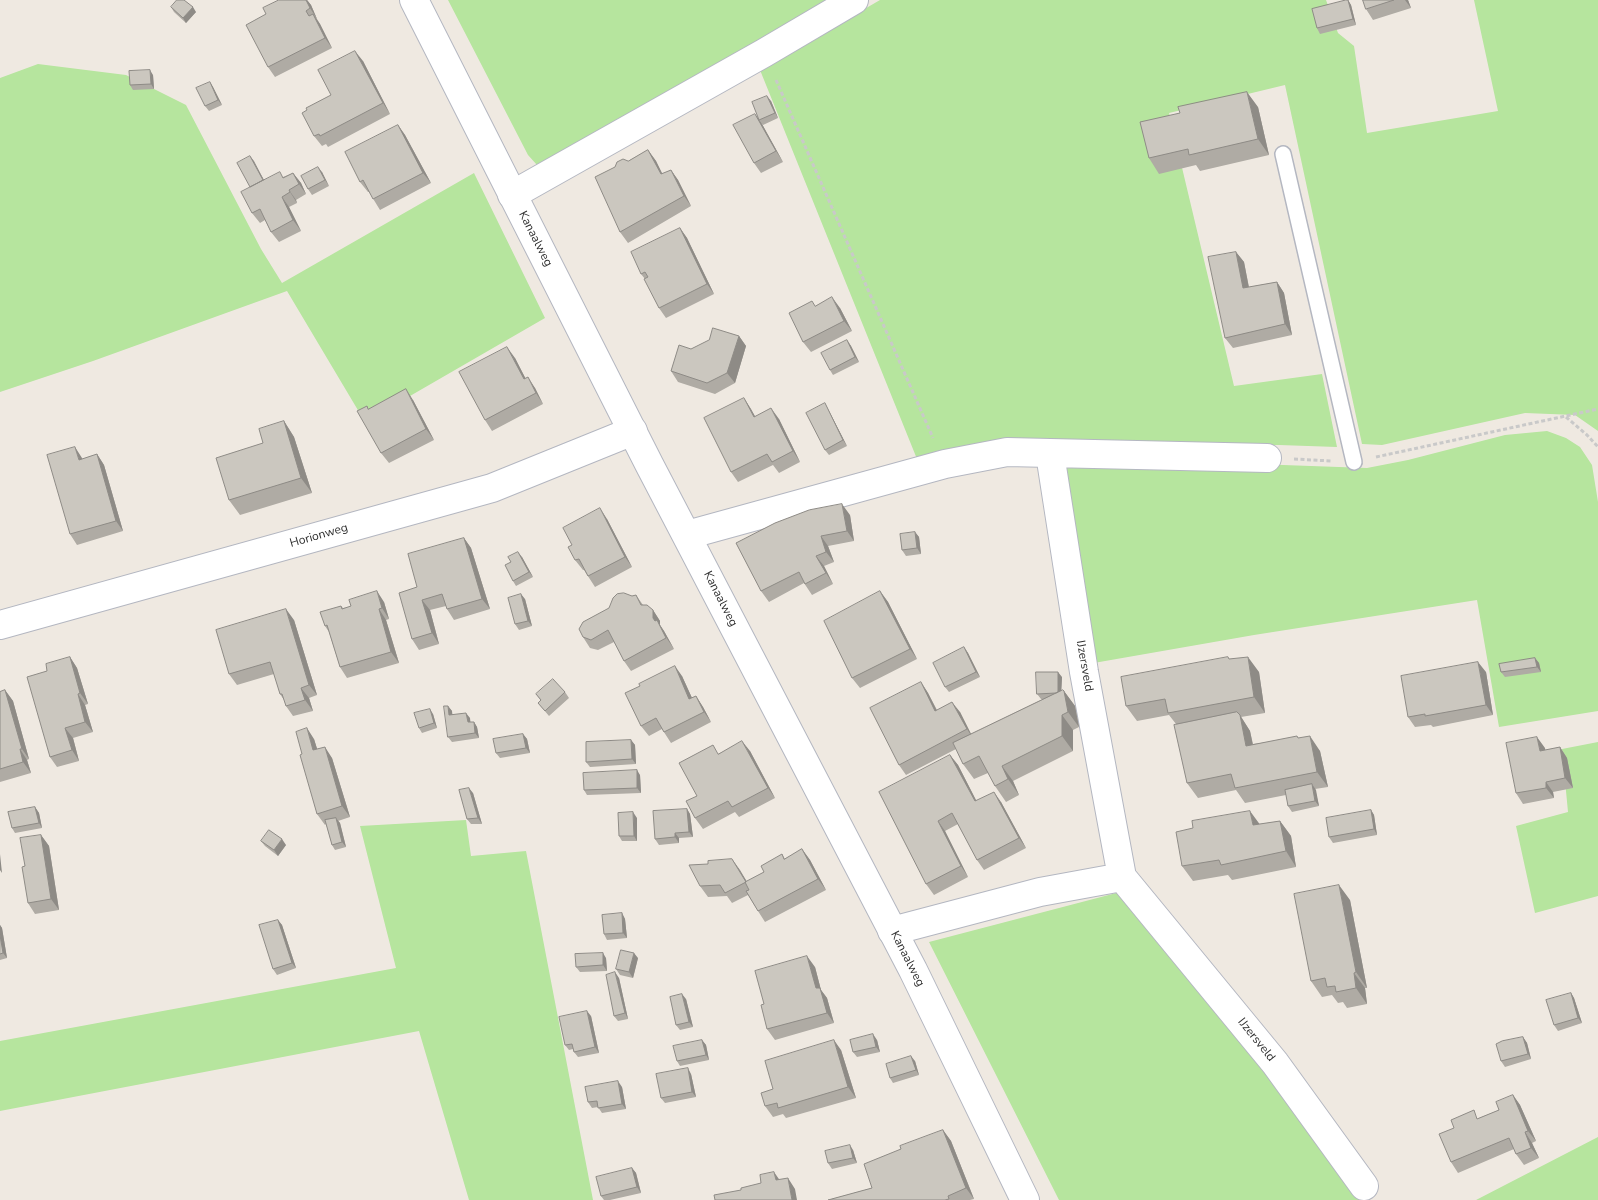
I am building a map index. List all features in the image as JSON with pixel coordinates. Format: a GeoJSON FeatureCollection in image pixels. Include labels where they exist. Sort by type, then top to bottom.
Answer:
{"type":"FeatureCollection","features":[{"type":"Feature","properties":{"kind":"street","name":"Kanaalweg"},"geometry":{"type":"LineString","coordinates":[[414,0],[633,431],[913,970],[1025,1200]]}},
{"type":"Feature","properties":{"kind":"street"},"geometry":{"type":"LineString","coordinates":[[512,195],[854,0]]}},
{"type":"Feature","properties":{"kind":"street","name":"Horionweg"},"geometry":{"type":"LineString","coordinates":[[0,625],[492,488],[633,431]]}},
{"type":"Feature","properties":{"kind":"street"},"geometry":{"type":"LineString","coordinates":[[687,535],[945,464],[1007,452],[1266,458]]}},
{"type":"Feature","properties":{"kind":"street","name":"IJzersveld"},"geometry":{"type":"LineString","coordinates":[[1050,454],[1084,672],[1122,877],[1275,1063],[1364,1186]]}},
{"type":"Feature","properties":{"kind":"street"},"geometry":{"type":"LineString","coordinates":[[892,931],[1040,892],[1122,877]]}},
{"type":"Feature","properties":{"kind":"lane"},"geometry":{"type":"LineString","coordinates":[[1282,154],[1354,462]]}},
{"type":"Feature","properties":{"kind":"path"},"geometry":{"type":"LineString","coordinates":[[764,53],[945,464]]}},
{"type":"Feature","properties":{"kind":"path"},"geometry":{"type":"LineString","coordinates":[[1266,458],[1354,462],[1598,410]]}},
{"type":"Feature","properties":{"kind":"path"},"geometry":{"type":"LineString","coordinates":[[1566,417],[1598,447]]}},
{"type":"Feature","properties":{"kind":"green space"},"geometry":{"type":"Polygon","coordinates":[[[448,0],[827,0],[716,65],[537,165],[528,155],[448,0]]]}},
{"type":"Feature","properties":{"kind":"green space"},"geometry":{"type":"Polygon","coordinates":[[[880,0],[1326,0],[1338,33],[1354,46],[1367,133],[1498,111],[1474,0],[1598,0],[1598,431],[1575,415],[1525,413],[1382,445],[1362,444],[1285,85],[1169,113],[1234,386],[1322,374],[1337,447],[1279,445],[1067,445],[917,459],[760,70],[880,0]]]}},
{"type":"Feature","properties":{"kind":"green space"},"geometry":{"type":"Polygon","coordinates":[[[38,64],[126,75],[186,105],[261,249],[282,283],[474,173],[545,318],[365,422],[287,291],[93,361],[0,392],[0,78],[38,64]]]}},
{"type":"Feature","properties":{"kind":"green space"},"geometry":{"type":"Polygon","coordinates":[[[1547,431],[1566,438],[1580,447],[1592,465],[1598,502],[1598,711],[1499,727],[1477,600],[1254,635],[1088,664],[1064,475],[1066,467],[1255,464],[1367,468],[1408,460],[1505,435],[1547,431]]]}},
{"type":"Feature","properties":{"kind":"green space"},"geometry":{"type":"Polygon","coordinates":[[[1598,742],[1598,896],[1535,913],[1516,826],[1568,812],[1562,749],[1598,742]]]}},
{"type":"Feature","properties":{"kind":"green space"},"geometry":{"type":"Polygon","coordinates":[[[466,820],[471,856],[526,851],[593,1200],[469,1200],[419,1031],[0,1111],[0,1041],[396,968],[360,826],[466,820]]]}},
{"type":"Feature","properties":{"kind":"green space"},"geometry":{"type":"Polygon","coordinates":[[[1124,891],[1365,1200],[1059,1200],[929,942],[1124,891]]]}},
{"type":"Feature","properties":{"kind":"green space"},"geometry":{"type":"Polygon","coordinates":[[[1598,1137],[1598,1200],[1476,1200],[1598,1137]]]}},
{"type":"Feature","properties":{"kind":"building"},"geometry":{"type":"Polygon","coordinates":[[[177,0],[184,0],[193,7],[183,18],[171,7],[177,0]]]}},
{"type":"Feature","properties":{"kind":"building"},"geometry":{"type":"Polygon","coordinates":[[[279,0],[306,0],[310,8],[306,11],[309,16],[313,14],[325,38],[268,67],[246,25],[266,14],[263,8],[279,0]]]}},
{"type":"Feature","properties":{"kind":"building"},"geometry":{"type":"Polygon","coordinates":[[[1348,0],[1353,19],[1317,28],[1312,9],[1348,0]]]}},
{"type":"Feature","properties":{"kind":"building"},"geometry":{"type":"Polygon","coordinates":[[[1363,0],[1394,0],[1366,9],[1363,0]]]}},
{"type":"Feature","properties":{"kind":"building"},"geometry":{"type":"Polygon","coordinates":[[[355,51],[383,103],[320,136],[319,134],[314,136],[302,113],[307,110],[306,108],[331,95],[318,70],[355,51]]]}},
{"type":"Feature","properties":{"kind":"building"},"geometry":{"type":"Polygon","coordinates":[[[150,70],[151,84],[130,85],[129,71],[150,70]]]}},
{"type":"Feature","properties":{"kind":"building"},"geometry":{"type":"Polygon","coordinates":[[[210,82],[218,100],[205,106],[196,88],[210,82]]]}},
{"type":"Feature","properties":{"kind":"building"},"geometry":{"type":"Polygon","coordinates":[[[1247,92],[1258,139],[1189,155],[1188,149],[1149,158],[1140,122],[1180,113],[1178,107],[1247,92]]]}},
{"type":"Feature","properties":{"kind":"building"},"geometry":{"type":"Polygon","coordinates":[[[767,96],[775,113],[759,120],[752,102],[767,96]]]}},
{"type":"Feature","properties":{"kind":"building"},"geometry":{"type":"Polygon","coordinates":[[[755,114],[776,151],[754,163],[733,125],[755,114]]]}},
{"type":"Feature","properties":{"kind":"building"},"geometry":{"type":"Polygon","coordinates":[[[398,125],[423,173],[373,199],[363,180],[360,182],[345,152],[398,125]]]}},
{"type":"Feature","properties":{"kind":"building"},"geometry":{"type":"Polygon","coordinates":[[[648,150],[661,174],[671,170],[684,196],[620,232],[595,177],[615,167],[617,162],[623,159],[628,161],[648,150]]]}},
{"type":"Feature","properties":{"kind":"building"},"geometry":{"type":"Polygon","coordinates":[[[250,156],[263,180],[250,187],[237,163],[250,156]]]}},
{"type":"Feature","properties":{"kind":"building"},"geometry":{"type":"Polygon","coordinates":[[[318,167],[325,180],[308,189],[301,176],[318,167]]]}},
{"type":"Feature","properties":{"kind":"building"},"geometry":{"type":"Polygon","coordinates":[[[280,172],[283,178],[293,173],[299,184],[282,197],[293,220],[271,232],[260,209],[252,213],[241,192],[280,172]]]}},
{"type":"Feature","properties":{"kind":"building"},"geometry":{"type":"Polygon","coordinates":[[[680,228],[707,284],[659,308],[644,279],[648,277],[645,272],[641,274],[631,252],[680,228]]]}},
{"type":"Feature","properties":{"kind":"building"},"geometry":{"type":"Polygon","coordinates":[[[1236,252],[1243,288],[1277,282],[1285,324],[1225,338],[1208,257],[1236,252]]]}},
{"type":"Feature","properties":{"kind":"building"},"geometry":{"type":"Polygon","coordinates":[[[832,297],[844,321],[803,342],[789,313],[812,301],[815,306],[832,297]]]}},
{"type":"Feature","properties":{"kind":"building"},"geometry":{"type":"Polygon","coordinates":[[[713,328],[739,336],[727,373],[707,383],[671,371],[679,345],[691,349],[709,340],[713,328]]]}},
{"type":"Feature","properties":{"kind":"building"},"geometry":{"type":"Polygon","coordinates":[[[847,340],[855,357],[830,370],[821,353],[847,340]]]}},
{"type":"Feature","properties":{"kind":"building"},"geometry":{"type":"Polygon","coordinates":[[[507,347],[524,379],[528,377],[536,393],[485,420],[459,372],[507,347]]]}},
{"type":"Feature","properties":{"kind":"building"},"geometry":{"type":"Polygon","coordinates":[[[406,389],[426,429],[381,453],[357,411],[367,406],[368,409],[406,389]]]}},
{"type":"Feature","properties":{"kind":"building"},"geometry":{"type":"Polygon","coordinates":[[[744,398],[754,417],[771,408],[793,451],[772,462],[767,454],[731,472],[704,418],[744,398]]]}},
{"type":"Feature","properties":{"kind":"building"},"geometry":{"type":"Polygon","coordinates":[[[825,403],[843,440],[825,450],[806,413],[825,403]]]}},
{"type":"Feature","properties":{"kind":"building"},"geometry":{"type":"Polygon","coordinates":[[[284,421],[301,478],[229,500],[216,458],[263,443],[259,429],[284,421]]]}},
{"type":"Feature","properties":{"kind":"building"},"geometry":{"type":"Polygon","coordinates":[[[75,447],[79,460],[97,454],[116,521],[70,534],[47,455],[75,447]]]}},
{"type":"Feature","properties":{"kind":"building"},"geometry":{"type":"Polygon","coordinates":[[[842,504],[847,531],[821,536],[826,552],[816,556],[826,573],[805,584],[799,572],[761,591],[736,543],[775,523],[809,510],[842,504]]]}},
{"type":"Feature","properties":{"kind":"building"},"geometry":{"type":"Polygon","coordinates":[[[600,508],[625,557],[588,576],[579,559],[575,560],[568,547],[572,545],[563,528],[600,508]]]}},
{"type":"Feature","properties":{"kind":"building"},"geometry":{"type":"Polygon","coordinates":[[[915,532],[917,548],[902,550],[900,534],[915,532]]]}},
{"type":"Feature","properties":{"kind":"building"},"geometry":{"type":"Polygon","coordinates":[[[464,538],[482,599],[447,609],[442,594],[422,600],[432,633],[412,639],[399,593],[417,587],[408,554],[464,538]]]}},
{"type":"Feature","properties":{"kind":"building"},"geometry":{"type":"Polygon","coordinates":[[[518,552],[529,572],[513,581],[505,565],[511,562],[508,557],[518,552]]]}},
{"type":"Feature","properties":{"kind":"building"},"geometry":{"type":"Polygon","coordinates":[[[377,591],[382,608],[379,609],[391,652],[340,667],[327,625],[325,626],[320,612],[341,606],[342,609],[351,606],[349,600],[377,591]]]}},
{"type":"Feature","properties":{"kind":"building"},"geometry":{"type":"Polygon","coordinates":[[[880,591],[910,649],[852,678],[824,621],[880,591]]]}},
{"type":"Feature","properties":{"kind":"building"},"geometry":{"type":"Polygon","coordinates":[[[624,593],[632,596],[636,595],[641,605],[647,605],[653,610],[653,618],[655,621],[657,620],[666,638],[624,661],[608,630],[591,640],[583,637],[579,629],[583,622],[609,608],[617,594],[624,593]]]}},
{"type":"Feature","properties":{"kind":"building"},"geometry":{"type":"Polygon","coordinates":[[[521,594],[528,621],[515,624],[508,598],[521,594]]]}},
{"type":"Feature","properties":{"kind":"building"},"geometry":{"type":"Polygon","coordinates":[[[286,609],[309,685],[301,688],[305,700],[286,706],[282,694],[280,694],[270,662],[229,674],[216,630],[286,609]]]}},
{"type":"Feature","properties":{"kind":"building"},"geometry":{"type":"Polygon","coordinates":[[[964,647],[976,672],[945,687],[933,663],[964,647]]]}},
{"type":"Feature","properties":{"kind":"building"},"geometry":{"type":"Polygon","coordinates":[[[70,657],[80,693],[78,694],[85,722],[65,728],[72,750],[50,757],[27,677],[47,671],[46,664],[70,657]]]}},
{"type":"Feature","properties":{"kind":"building"},"geometry":{"type":"Polygon","coordinates":[[[1228,657],[1229,659],[1248,657],[1254,697],[1168,713],[1165,699],[1126,706],[1121,677],[1228,657]]]}},
{"type":"Feature","properties":{"kind":"building"},"geometry":{"type":"Polygon","coordinates":[[[1535,658],[1537,667],[1501,672],[1499,664],[1535,658]]]}},
{"type":"Feature","properties":{"kind":"building"},"geometry":{"type":"Polygon","coordinates":[[[1478,662],[1486,705],[1425,716],[1425,714],[1408,717],[1401,676],[1478,662]]]}},
{"type":"Feature","properties":{"kind":"building"},"geometry":{"type":"Polygon","coordinates":[[[675,666],[689,699],[696,696],[704,712],[664,732],[656,718],[641,726],[625,693],[675,666]]]}},
{"type":"Feature","properties":{"kind":"building"},"geometry":{"type":"Polygon","coordinates":[[[1036,672],[1058,672],[1058,692],[1037,694],[1036,672]]]}},
{"type":"Feature","properties":{"kind":"building"},"geometry":{"type":"Polygon","coordinates":[[[553,679],[565,692],[545,711],[538,703],[541,700],[536,694],[553,679]]]}},
{"type":"Feature","properties":{"kind":"building"},"geometry":{"type":"Polygon","coordinates":[[[921,682],[935,711],[952,702],[967,729],[899,765],[870,708],[921,682]]]}},
{"type":"Feature","properties":{"kind":"building"},"geometry":{"type":"Polygon","coordinates":[[[5,690],[22,749],[20,749],[23,762],[0,769],[0,692],[5,690]]]}},
{"type":"Feature","properties":{"kind":"building"},"geometry":{"type":"Polygon","coordinates":[[[1063,690],[1068,712],[1062,715],[1062,736],[1002,766],[1008,779],[995,786],[979,756],[963,764],[953,743],[1063,690]]]}},
{"type":"Feature","properties":{"kind":"building"},"geometry":{"type":"Polygon","coordinates":[[[444,706],[448,706],[449,715],[466,713],[468,722],[474,722],[475,733],[448,737],[444,706]]]}},
{"type":"Feature","properties":{"kind":"building"},"geometry":{"type":"Polygon","coordinates":[[[430,709],[434,723],[419,728],[414,713],[430,709]]]}},
{"type":"Feature","properties":{"kind":"building"},"geometry":{"type":"Polygon","coordinates":[[[1237,712],[1240,715],[1246,746],[1297,736],[1298,738],[1310,736],[1317,772],[1235,788],[1231,774],[1187,783],[1174,725],[1237,712]]]}},
{"type":"Feature","properties":{"kind":"building"},"geometry":{"type":"Polygon","coordinates":[[[307,728],[313,750],[325,747],[342,806],[317,814],[300,755],[302,754],[296,732],[307,728]]]}},
{"type":"Feature","properties":{"kind":"building"},"geometry":{"type":"Polygon","coordinates":[[[523,734],[526,748],[496,753],[493,739],[523,734]]]}},
{"type":"Feature","properties":{"kind":"building"},"geometry":{"type":"Polygon","coordinates":[[[1537,737],[1540,751],[1560,747],[1565,778],[1546,782],[1546,788],[1516,793],[1506,743],[1537,737]]]}},
{"type":"Feature","properties":{"kind":"building"},"geometry":{"type":"Polygon","coordinates":[[[631,740],[632,759],[586,762],[586,742],[631,740]]]}},
{"type":"Feature","properties":{"kind":"building"},"geometry":{"type":"Polygon","coordinates":[[[742,741],[768,788],[732,807],[728,801],[695,818],[686,801],[697,796],[679,763],[713,745],[718,754],[742,741]]]}},
{"type":"Feature","properties":{"kind":"building"},"geometry":{"type":"Polygon","coordinates":[[[950,755],[975,801],[994,792],[1019,838],[977,860],[952,813],[938,821],[961,866],[926,884],[879,792],[950,755]]]}},
{"type":"Feature","properties":{"kind":"building"},"geometry":{"type":"Polygon","coordinates":[[[637,770],[637,788],[584,790],[583,773],[637,770]]]}},
{"type":"Feature","properties":{"kind":"building"},"geometry":{"type":"Polygon","coordinates":[[[1312,784],[1315,801],[1288,806],[1285,790],[1312,784]]]}},
{"type":"Feature","properties":{"kind":"building"},"geometry":{"type":"Polygon","coordinates":[[[469,788],[478,818],[467,819],[459,790],[469,788]]]}},
{"type":"Feature","properties":{"kind":"building"},"geometry":{"type":"Polygon","coordinates":[[[35,807],[39,823],[12,828],[8,812],[35,807]]]}},
{"type":"Feature","properties":{"kind":"building"},"geometry":{"type":"Polygon","coordinates":[[[687,809],[689,832],[675,833],[675,837],[655,839],[653,811],[687,809]]]}},
{"type":"Feature","properties":{"kind":"building"},"geometry":{"type":"Polygon","coordinates":[[[1371,810],[1374,829],[1329,837],[1326,818],[1371,810]]]}},
{"type":"Feature","properties":{"kind":"building"},"geometry":{"type":"Polygon","coordinates":[[[1250,811],[1253,825],[1280,821],[1286,851],[1221,865],[1219,860],[1182,866],[1176,832],[1193,828],[1192,821],[1250,811]]]}},
{"type":"Feature","properties":{"kind":"building"},"geometry":{"type":"Polygon","coordinates":[[[633,812],[634,836],[619,836],[618,813],[633,812]]]}},
{"type":"Feature","properties":{"kind":"building"},"geometry":{"type":"Polygon","coordinates":[[[336,818],[342,842],[332,845],[325,820],[336,818]]]}},
{"type":"Feature","properties":{"kind":"building"},"geometry":{"type":"Polygon","coordinates":[[[269,830],[282,839],[274,850],[261,841],[269,830]]]}},
{"type":"Feature","properties":{"kind":"building"},"geometry":{"type":"Polygon","coordinates":[[[41,835],[51,899],[28,903],[22,867],[25,866],[20,838],[41,835]]]}},
{"type":"Feature","properties":{"kind":"building"},"geometry":{"type":"Polygon","coordinates":[[[802,849],[818,879],[758,911],[746,891],[749,890],[745,882],[764,872],[761,866],[782,854],[784,859],[802,849]]]}},
{"type":"Feature","properties":{"kind":"building"},"geometry":{"type":"Polygon","coordinates":[[[732,859],[746,882],[725,893],[720,885],[700,886],[689,865],[708,864],[708,861],[732,859]]]}},
{"type":"Feature","properties":{"kind":"building"},"geometry":{"type":"Polygon","coordinates":[[[1339,885],[1356,972],[1354,973],[1356,988],[1336,992],[1335,986],[1327,987],[1325,978],[1311,981],[1294,894],[1339,885]]]}},
{"type":"Feature","properties":{"kind":"building"},"geometry":{"type":"Polygon","coordinates":[[[622,913],[623,933],[604,934],[602,915],[622,913]]]}},
{"type":"Feature","properties":{"kind":"building"},"geometry":{"type":"Polygon","coordinates":[[[278,920],[292,963],[273,969],[259,925],[278,920]]]}},
{"type":"Feature","properties":{"kind":"building"},"geometry":{"type":"Polygon","coordinates":[[[0,935],[3,953],[0,954],[0,935]]]}},
{"type":"Feature","properties":{"kind":"building"},"geometry":{"type":"Polygon","coordinates":[[[621,950],[634,953],[629,972],[616,969],[621,950]]]}},
{"type":"Feature","properties":{"kind":"building"},"geometry":{"type":"Polygon","coordinates":[[[603,953],[603,965],[576,967],[575,954],[603,953]]]}},
{"type":"Feature","properties":{"kind":"building"},"geometry":{"type":"Polygon","coordinates":[[[807,956],[816,988],[820,988],[827,1013],[767,1029],[761,1005],[764,1004],[755,971],[807,956]]]}},
{"type":"Feature","properties":{"kind":"building"},"geometry":{"type":"Polygon","coordinates":[[[615,972],[625,1013],[614,1016],[606,975],[615,972]]]}},
{"type":"Feature","properties":{"kind":"building"},"geometry":{"type":"Polygon","coordinates":[[[1571,993],[1578,1018],[1554,1025],[1546,1000],[1571,993]]]}},
{"type":"Feature","properties":{"kind":"building"},"geometry":{"type":"Polygon","coordinates":[[[682,994],[689,1022],[676,1025],[670,997],[682,994]]]}},
{"type":"Feature","properties":{"kind":"building"},"geometry":{"type":"Polygon","coordinates":[[[587,1011],[595,1047],[574,1052],[572,1044],[565,1045],[559,1017],[587,1011]]]}},
{"type":"Feature","properties":{"kind":"building"},"geometry":{"type":"Polygon","coordinates":[[[873,1034],[876,1047],[853,1052],[850,1040],[873,1034]]]}},
{"type":"Feature","properties":{"kind":"building"},"geometry":{"type":"Polygon","coordinates":[[[1523,1037],[1528,1054],[1501,1061],[1496,1044],[1523,1037]]]}},
{"type":"Feature","properties":{"kind":"building"},"geometry":{"type":"Polygon","coordinates":[[[702,1040],[706,1055],[677,1061],[673,1046],[702,1040]]]}},
{"type":"Feature","properties":{"kind":"building"},"geometry":{"type":"Polygon","coordinates":[[[834,1040],[848,1087],[778,1108],[777,1103],[765,1106],[761,1093],[773,1089],[765,1061],[834,1040]]]}},
{"type":"Feature","properties":{"kind":"building"},"geometry":{"type":"Polygon","coordinates":[[[911,1056],[916,1070],[890,1078],[886,1064],[911,1056]]]}},
{"type":"Feature","properties":{"kind":"building"},"geometry":{"type":"Polygon","coordinates":[[[688,1068],[692,1092],[661,1098],[656,1074],[688,1068]]]}},
{"type":"Feature","properties":{"kind":"building"},"geometry":{"type":"Polygon","coordinates":[[[618,1081],[622,1104],[598,1108],[597,1101],[588,1102],[585,1087],[618,1081]]]}},
{"type":"Feature","properties":{"kind":"building"},"geometry":{"type":"Polygon","coordinates":[[[1513,1095],[1528,1131],[1525,1132],[1531,1148],[1516,1154],[1509,1138],[1451,1162],[1439,1134],[1454,1128],[1451,1120],[1474,1110],[1477,1119],[1499,1110],[1496,1102],[1513,1095]]]}},
{"type":"Feature","properties":{"kind":"building"},"geometry":{"type":"Polygon","coordinates":[[[943,1130],[966,1188],[948,1196],[949,1199],[828,1200],[872,1188],[864,1164],[901,1149],[900,1146],[943,1130]]]}},
{"type":"Feature","properties":{"kind":"building"},"geometry":{"type":"Polygon","coordinates":[[[850,1145],[853,1158],[828,1163],[825,1151],[850,1145]]]}},
{"type":"Feature","properties":{"kind":"building"},"geometry":{"type":"Polygon","coordinates":[[[632,1168],[637,1187],[601,1196],[596,1177],[632,1168]]]}},
{"type":"Feature","properties":{"kind":"building"},"geometry":{"type":"Polygon","coordinates":[[[774,1172],[776,1180],[788,1178],[792,1200],[715,1200],[714,1195],[741,1190],[741,1188],[761,1183],[760,1175],[774,1172]]]}}]}
